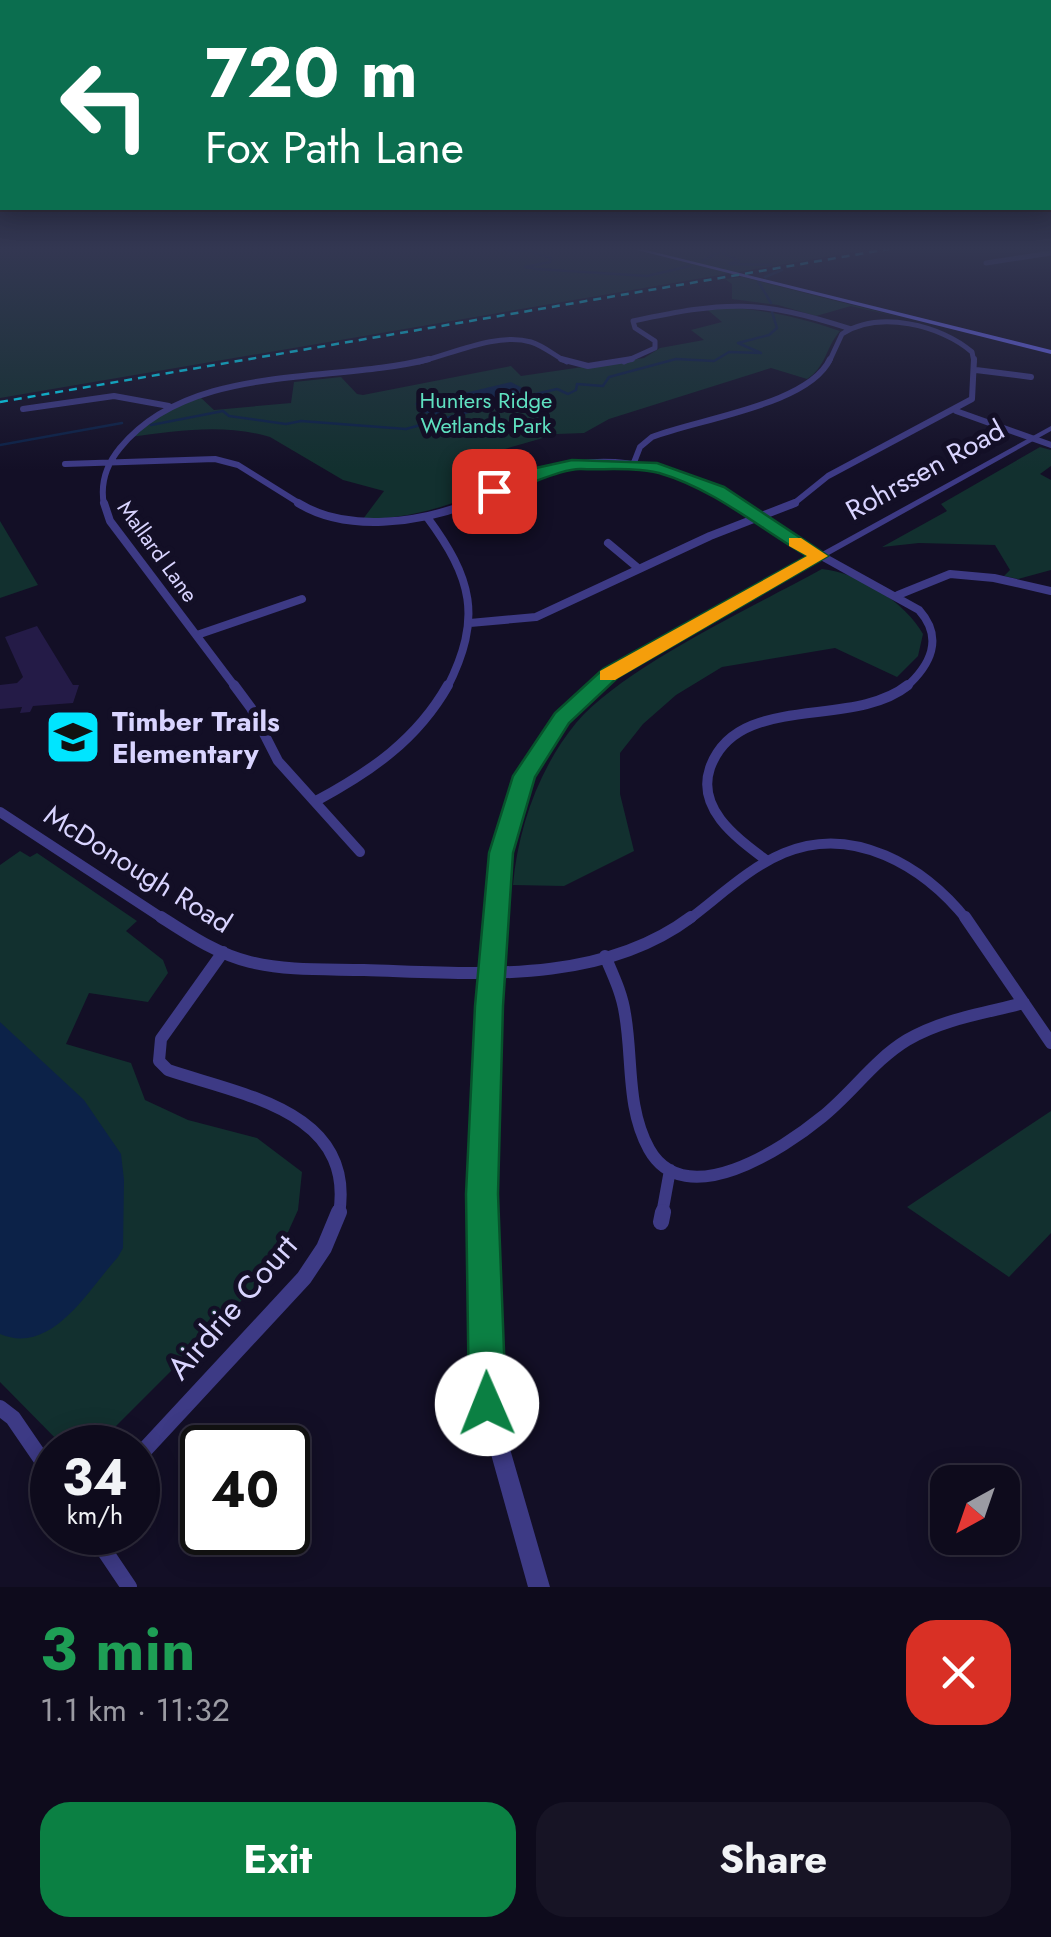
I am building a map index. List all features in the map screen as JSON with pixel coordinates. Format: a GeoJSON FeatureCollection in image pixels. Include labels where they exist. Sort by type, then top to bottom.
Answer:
{"type":"FeatureCollection","features":[{"type":"Feature","properties":{"kind":"main road"},"geometry":{"type":"LineString","coordinates":[[932,322],[1051,352]]}},
{"type":"Feature","properties":{"kind":"street","name":"Mallard Lane"},"geometry":{"type":"LineString","coordinates":[[360,852],[278,761],[250,708],[110,521],[100,489],[110,462],[129,432],[169,406],[221,389],[412,363],[518,340],[536,342],[568,362],[596,365],[636,358],[654,348],[656,341],[633,322]]}},
{"type":"Feature","properties":{"kind":"street"},"geometry":{"type":"LineString","coordinates":[[470,623],[536,617],[710,536],[787,509],[828,476],[972,399],[976,370],[968,346],[939,332],[886,324],[851,329],[829,322]]}},
{"type":"Feature","properties":{"kind":"street"},"geometry":{"type":"LineString","coordinates":[[633,464],[640,446],[652,437],[750,408],[808,383],[825,370],[834,344],[851,329]]}},
{"type":"Feature","properties":{"kind":"street"},"geometry":{"type":"LineString","coordinates":[[976,370],[1031,376]]}},
{"type":"Feature","properties":{"kind":"street"},"geometry":{"type":"LineString","coordinates":[[22,408],[123,395],[169,406]]}},
{"type":"Feature","properties":{"kind":"street"},"geometry":{"type":"LineString","coordinates":[[956,410],[1051,444]]}},
{"type":"Feature","properties":{"kind":"street","name":"Rohrssen Road"},"geometry":{"type":"LineString","coordinates":[[540,1587],[487,1404],[482,1194],[491,974],[501,853],[524,776],[562,718],[610,673],[1051,428]]}},
{"type":"Feature","properties":{"kind":"street"},"geometry":{"type":"LineString","coordinates":[[65,464],[215,459],[238,464],[297,505],[364,522],[427,517],[558,467],[633,464],[696,479],[820,556],[898,595],[926,616],[936,633],[934,650],[911,683],[876,703],[833,713],[773,718],[726,737],[714,748],[706,784],[711,802],[722,824],[766,860]]}},
{"type":"Feature","properties":{"kind":"street"},"geometry":{"type":"LineString","coordinates":[[316,801],[368,773],[402,744],[442,696],[460,666],[470,623],[466,583],[454,553],[427,517]]}},
{"type":"Feature","properties":{"kind":"street"},"geometry":{"type":"LineString","coordinates":[[608,542],[638,568]]}},
{"type":"Feature","properties":{"kind":"street"},"geometry":{"type":"LineString","coordinates":[[898,595],[950,574],[994,578],[1051,591]]}},
{"type":"Feature","properties":{"kind":"street"},"geometry":{"type":"LineString","coordinates":[[197,635],[302,599]]}},
{"type":"Feature","properties":{"kind":"street","name":"McDonough Road"},"geometry":{"type":"LineString","coordinates":[[0,812],[199,941],[223,952],[290,968],[491,974],[605,956],[657,938],[766,860],[800,846],[837,844],[884,853],[947,894],[1051,1043]]}},
{"type":"Feature","properties":{"kind":"street","name":"Airdrie Court"},"geometry":{"type":"LineString","coordinates":[[160,1433],[305,1278],[334,1233],[342,1204],[342,1178],[332,1152],[315,1130],[294,1116],[168,1070],[159,1061],[161,1040],[223,952]]}},
{"type":"Feature","properties":{"kind":"street"},"geometry":{"type":"LineString","coordinates":[[605,956],[621,993],[631,1102],[654,1158],[688,1179],[725,1175],[815,1124],[864,1074],[908,1040],[948,1022],[1024,1004]]}},
{"type":"Feature","properties":{"kind":"street"},"geometry":{"type":"LineString","coordinates":[[661,1222],[670,1170]]}},
{"type":"Feature","properties":{"kind":"street"},"geometry":{"type":"LineString","coordinates":[[0,1408],[13,1418],[30,1443]]}},
{"type":"Feature","properties":{"kind":"street"},"geometry":{"type":"LineString","coordinates":[[107,1555],[129,1587]]}},
{"type":"Feature","properties":{"kind":"green space"},"geometry":{"type":"Polygon","coordinates":[[[0,322],[445,322],[0,398],[0,322]]]}},
{"type":"Feature","properties":{"kind":"green space","name":"Hunters Ridge Wetlands Park"},"geometry":{"type":"Polygon","coordinates":[[[722,322],[812,322],[840,331],[818,369],[807,379],[771,368],[609,419],[584,433],[557,434],[484,455],[512,478],[458,501],[403,516],[363,519],[384,491],[343,480],[270,437],[217,429],[129,437],[152,418],[199,396],[214,410],[291,403],[294,382],[341,377],[357,394],[363,395],[511,366],[521,376],[644,358],[660,348],[704,340],[691,330],[722,322]]]}},
{"type":"Feature","properties":{"kind":"green space"},"geometry":{"type":"Polygon","coordinates":[[[1040,447],[1051,450],[1051,466],[1040,474],[1051,480],[1051,570],[1018,579],[1004,576],[1010,570],[995,545],[919,543],[882,547],[947,511],[941,504],[1040,447]]]}},
{"type":"Feature","properties":{"kind":"green space"},"geometry":{"type":"Polygon","coordinates":[[[0,521],[38,585],[0,598],[0,521]]]}},
{"type":"Feature","properties":{"kind":"green space"},"geometry":{"type":"Polygon","coordinates":[[[822,569],[865,583],[905,611],[923,634],[918,656],[897,677],[835,648],[722,667],[676,695],[643,724],[620,753],[620,794],[634,851],[564,886],[513,885],[532,799],[551,759],[576,723],[597,702],[657,659],[822,569]]]}},
{"type":"Feature","properties":{"kind":"green space"},"geometry":{"type":"Polygon","coordinates":[[[20,851],[30,857],[37,853],[137,921],[126,931],[163,960],[168,973],[148,1002],[89,993],[66,1044],[131,1063],[145,1100],[188,1120],[257,1138],[302,1172],[298,1210],[270,1272],[117,1425],[42,1425],[0,1382],[0,865],[20,851]]]}},
{"type":"Feature","properties":{"kind":"green space"},"geometry":{"type":"Polygon","coordinates":[[[1051,1111],[1051,1233],[1009,1277],[907,1207],[1051,1111]]]}},
{"type":"Feature","properties":{"kind":"water"},"geometry":{"type":"Polygon","coordinates":[[[511,382],[526,390],[438,414],[424,413],[415,404],[424,396],[469,392],[511,382]]]}},
{"type":"Feature","properties":{"kind":"water"},"geometry":{"type":"Polygon","coordinates":[[[0,1022],[84,1100],[121,1154],[124,1180],[123,1248],[118,1257],[67,1316],[36,1336],[19,1338],[0,1334],[0,1022]]]}},
{"type":"Feature","properties":{"kind":"building","name":"Timber Trails Elementary"},"geometry":{"type":"Polygon","coordinates":[[[37,626],[73,685],[79,685],[73,703],[33,706],[30,712],[20,713],[22,707],[0,709],[0,685],[17,683],[23,677],[5,637],[37,626]]]}},
{"type":"Feature","properties":{"kind":"waterway"},"geometry":{"type":"LineString","coordinates":[[151,425],[223,411],[229,416],[286,424],[301,421],[406,429],[519,398],[533,399],[536,394],[557,389],[568,394],[576,390],[577,384],[603,386],[609,377],[676,359],[714,361],[729,352],[761,353],[738,343],[769,335],[777,328],[775,322]]}},
{"type":"Feature","properties":{"kind":"waterway"},"geometry":{"type":"LineString","coordinates":[[0,445],[122,423]]}},
{"type":"Feature","properties":{"kind":"railway"},"geometry":{"type":"LineString","coordinates":[[0,402],[464,322]]}},
{"type":"Feature","properties":{"kind":"slow traffic"},"geometry":{"type":"LineString","coordinates":[[607,676],[820,556],[795,542]]}},
{"type":"Feature","properties":{"kind":"place","name":"Timber Trails Elementary"},"geometry":{"type":"Point","coordinates":[73,737]}},
{"type":"Feature","properties":{"kind":"route"},"geometry":{"type":"LineString","coordinates":[[487,1404],[482,1194],[489,1006],[501,853],[524,776],[562,718],[610,673],[820,556],[780,534],[718,490],[677,472],[657,468],[572,464],[541,471],[494,491]]}}]}
